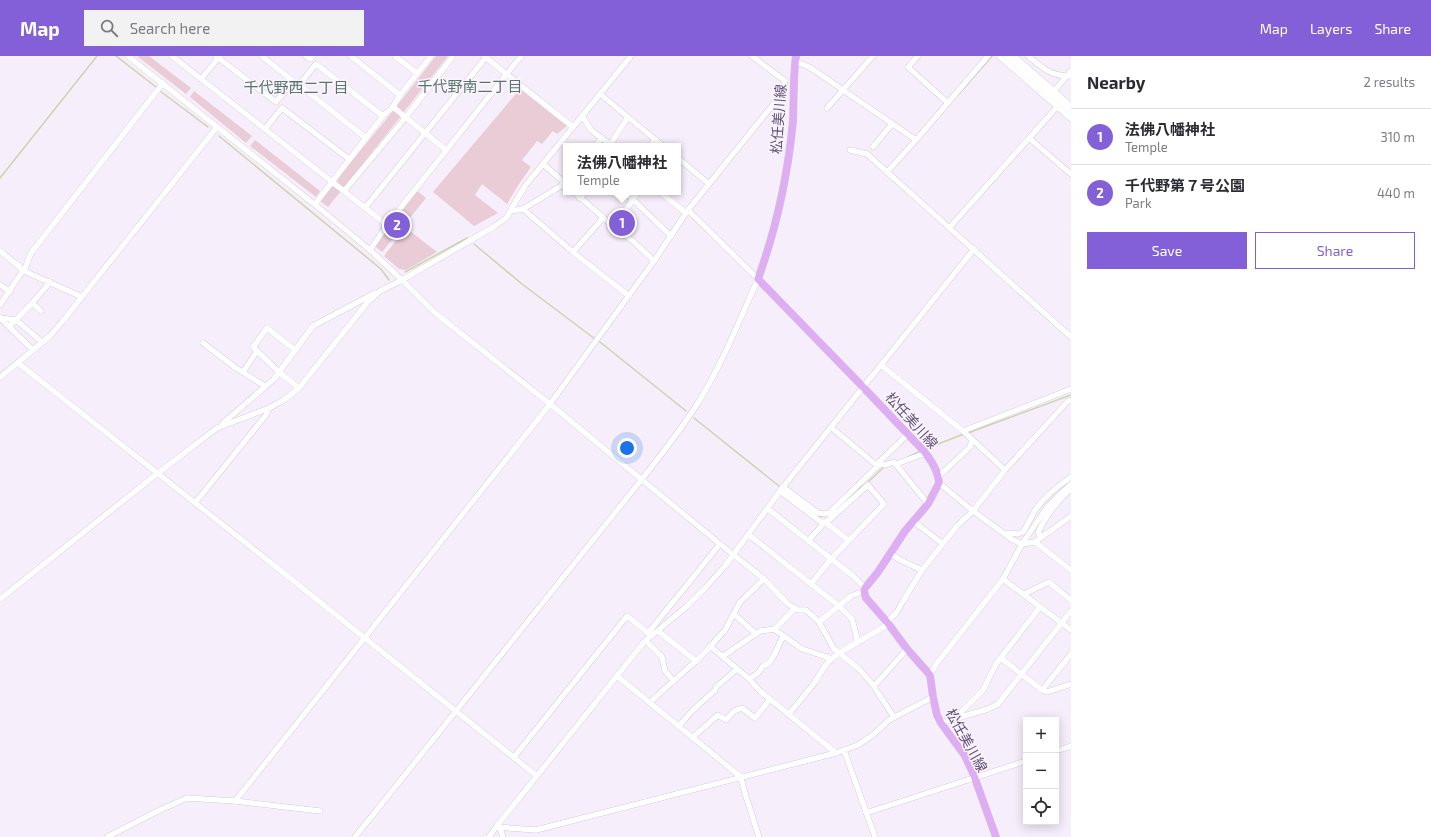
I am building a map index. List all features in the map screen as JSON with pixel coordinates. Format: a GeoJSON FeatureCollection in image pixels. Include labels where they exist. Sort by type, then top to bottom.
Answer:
{"type":"FeatureCollection","features":[{"type":"Feature","properties":{"kind":"main road","name":"松任美川線"},"geometry":{"type":"LineString","coordinates":[[795,58],[793,119],[789,157],[767,255],[758,279],[924,451],[939,480]]}},
{"type":"Feature","properties":{"kind":"main road"},"geometry":{"type":"LineString","coordinates":[[930,675],[866,598],[864,590],[913,521],[928,504],[939,480]]}},
{"type":"Feature","properties":{"kind":"main road","name":"松任美川線"},"geometry":{"type":"LineString","coordinates":[[930,675],[932,697],[937,715],[941,723],[962,751],[975,778],[996,837]]}},
{"type":"Feature","properties":{"kind":"street"},"geometry":{"type":"LineString","coordinates":[[128,56],[370,250],[434,312],[550,404],[764,579],[788,604],[795,608],[806,610],[819,622],[834,650],[859,669],[874,686],[894,717]]}},
{"type":"Feature","properties":{"kind":"street"},"geometry":{"type":"LineString","coordinates":[[172,56],[387,225]]}},
{"type":"Feature","properties":{"kind":"street"},"geometry":{"type":"LineString","coordinates":[[201,79],[218,57],[276,102],[293,81],[262,56]]}},
{"type":"Feature","properties":{"kind":"street"},"geometry":{"type":"LineString","coordinates":[[306,56],[310,59],[313,56]]}},
{"type":"Feature","properties":{"kind":"street"},"geometry":{"type":"LineString","coordinates":[[351,56],[400,95]]}},
{"type":"Feature","properties":{"kind":"street"},"geometry":{"type":"LineString","coordinates":[[395,56],[418,73]]}},
{"type":"Feature","properties":{"kind":"street"},"geometry":{"type":"LineString","coordinates":[[314,204],[383,116],[393,107],[400,95],[431,56]]}},
{"type":"Feature","properties":{"kind":"street"},"geometry":{"type":"LineString","coordinates":[[344,191],[406,117],[453,56]]}},
{"type":"Feature","properties":{"kind":"street"},"geometry":{"type":"LineString","coordinates":[[370,250],[387,225],[521,56]]}},
{"type":"Feature","properties":{"kind":"street"},"geometry":{"type":"LineString","coordinates":[[0,599],[217,428],[265,386],[274,380],[313,326],[402,280],[506,218],[525,186],[631,56]]}},
{"type":"Feature","properties":{"kind":"street"},"geometry":{"type":"LineString","coordinates":[[235,801],[550,404],[654,261],[687,212],[775,102],[782,90],[784,81],[752,56]]}},
{"type":"Feature","properties":{"kind":"street"},"geometry":{"type":"LineString","coordinates":[[827,108],[873,56]]}},
{"type":"Feature","properties":{"kind":"street"},"geometry":{"type":"LineString","coordinates":[[918,56],[908,67],[948,103]]}},
{"type":"Feature","properties":{"kind":"street"},"geometry":{"type":"LineString","coordinates":[[887,172],[988,56]]}},
{"type":"Feature","properties":{"kind":"street"},"geometry":{"type":"LineString","coordinates":[[999,56],[1071,119]]}},
{"type":"Feature","properties":{"kind":"street"},"geometry":{"type":"LineString","coordinates":[[1007,56],[1071,112]]}},
{"type":"Feature","properties":{"kind":"street"},"geometry":{"type":"LineString","coordinates":[[1014,56],[1071,106]]}},
{"type":"Feature","properties":{"kind":"street"},"geometry":{"type":"LineString","coordinates":[[1028,56],[1045,70],[1054,74],[1068,76]]}},
{"type":"Feature","properties":{"kind":"street"},"geometry":{"type":"LineString","coordinates":[[365,208],[486,57],[573,127]]}},
{"type":"Feature","properties":{"kind":"street"},"geometry":{"type":"LineString","coordinates":[[795,58],[916,140]]}},
{"type":"Feature","properties":{"kind":"street"},"geometry":{"type":"LineString","coordinates":[[366,138],[299,86],[316,64],[383,116]]}},
{"type":"Feature","properties":{"kind":"street"},"geometry":{"type":"LineString","coordinates":[[1054,91],[1068,76],[1071,70]]}},
{"type":"Feature","properties":{"kind":"street"},"geometry":{"type":"LineString","coordinates":[[0,305],[23,271],[31,253],[48,229],[163,83]]}},
{"type":"Feature","properties":{"kind":"street"},"geometry":{"type":"LineString","coordinates":[[600,94],[659,143]]}},
{"type":"Feature","properties":{"kind":"street"},"geometry":{"type":"LineString","coordinates":[[950,227],[1057,106]]}},
{"type":"Feature","properties":{"kind":"street"},"geometry":{"type":"LineString","coordinates":[[393,107],[446,150]]}},
{"type":"Feature","properties":{"kind":"street"},"geometry":{"type":"LineString","coordinates":[[264,129],[282,108],[349,160]]}},
{"type":"Feature","properties":{"kind":"street"},"geometry":{"type":"LineString","coordinates":[[582,116],[591,130],[608,143]]}},
{"type":"Feature","properties":{"kind":"street"},"geometry":{"type":"LineString","coordinates":[[612,143],[628,117]]}},
{"type":"Feature","properties":{"kind":"street"},"geometry":{"type":"LineString","coordinates":[[873,147],[892,124]]}},
{"type":"Feature","properties":{"kind":"street"},"geometry":{"type":"LineString","coordinates":[[0,377],[33,350],[62,322],[217,127]]}},
{"type":"Feature","properties":{"kind":"street"},"geometry":{"type":"LineString","coordinates":[[598,143],[602,138]]}},
{"type":"Feature","properties":{"kind":"street"},"geometry":{"type":"LineString","coordinates":[[1029,138],[1071,174]]}},
{"type":"Feature","properties":{"kind":"street"},"geometry":{"type":"LineString","coordinates":[[850,150],[867,154],[1071,336]]}},
{"type":"Feature","properties":{"kind":"street"},"geometry":{"type":"LineString","coordinates":[[681,161],[709,184]]}},
{"type":"Feature","properties":{"kind":"street"},"geometry":{"type":"LineString","coordinates":[[543,164],[563,180]]}},
{"type":"Feature","properties":{"kind":"street"},"geometry":{"type":"LineString","coordinates":[[511,211],[522,209],[563,184]]}},
{"type":"Feature","properties":{"kind":"street"},"geometry":{"type":"LineString","coordinates":[[577,195],[603,218],[633,241],[654,261]]}},
{"type":"Feature","properties":{"kind":"street"},"geometry":{"type":"LineString","coordinates":[[580,198],[583,195]]}},
{"type":"Feature","properties":{"kind":"street"},"geometry":{"type":"LineString","coordinates":[[628,195],[671,236]]}},
{"type":"Feature","properties":{"kind":"street"},"geometry":{"type":"LineString","coordinates":[[608,222],[627,208],[637,195]]}},
{"type":"Feature","properties":{"kind":"street"},"geometry":{"type":"LineString","coordinates":[[355,837],[666,449],[698,402],[733,336],[758,279],[687,212],[664,195]]}},
{"type":"Feature","properties":{"kind":"street"},"geometry":{"type":"LineString","coordinates":[[522,209],[629,296]]}},
{"type":"Feature","properties":{"kind":"street"},"geometry":{"type":"LineString","coordinates":[[573,252],[603,218]]}},
{"type":"Feature","properties":{"kind":"street"},"geometry":{"type":"LineString","coordinates":[[650,635],[658,631],[686,607],[734,555],[767,508],[974,249]]}},
{"type":"Feature","properties":{"kind":"street"},"geometry":{"type":"LineString","coordinates":[[0,251],[23,271],[82,297]]}},
{"type":"Feature","properties":{"kind":"street"},"geometry":{"type":"LineString","coordinates":[[9,327],[50,282]]}},
{"type":"Feature","properties":{"kind":"street"},"geometry":{"type":"LineString","coordinates":[[0,285],[10,292]]}},
{"type":"Feature","properties":{"kind":"street"},"geometry":{"type":"LineString","coordinates":[[217,428],[269,408],[284,400],[299,388],[367,303],[380,291]]}},
{"type":"Feature","properties":{"kind":"street"},"geometry":{"type":"LineString","coordinates":[[32,303],[41,310]]}},
{"type":"Feature","properties":{"kind":"street"},"geometry":{"type":"LineString","coordinates":[[0,318],[16,320],[42,342]]}},
{"type":"Feature","properties":{"kind":"street"},"geometry":{"type":"LineString","coordinates":[[0,318],[33,350]]}},
{"type":"Feature","properties":{"kind":"street"},"geometry":{"type":"LineString","coordinates":[[295,350],[267,328],[253,347],[279,372],[299,388]]}},
{"type":"Feature","properties":{"kind":"street"},"geometry":{"type":"LineString","coordinates":[[203,343],[224,360],[265,386]]}},
{"type":"Feature","properties":{"kind":"street"},"geometry":{"type":"LineString","coordinates":[[243,372],[257,351]]}},
{"type":"Feature","properties":{"kind":"street"},"geometry":{"type":"LineString","coordinates":[[18,363],[538,776]]}},
{"type":"Feature","properties":{"kind":"street"},"geometry":{"type":"LineString","coordinates":[[881,365],[963,431],[1005,470]]}},
{"type":"Feature","properties":{"kind":"street"},"geometry":{"type":"LineString","coordinates":[[963,431],[1071,389]]}},
{"type":"Feature","properties":{"kind":"street"},"geometry":{"type":"LineString","coordinates":[[789,714],[830,661],[888,623],[898,612],[922,570],[957,526],[974,511],[1005,470],[1067,402],[1071,400]]}},
{"type":"Feature","properties":{"kind":"street"},"geometry":{"type":"LineString","coordinates":[[195,503],[266,415],[269,408]]}},
{"type":"Feature","properties":{"kind":"street"},"geometry":{"type":"LineString","coordinates":[[832,428],[879,464],[885,465],[894,462],[896,464],[924,451]]}},
{"type":"Feature","properties":{"kind":"street"},"geometry":{"type":"LineString","coordinates":[[808,541],[825,522],[866,483],[879,464],[908,434]]}},
{"type":"Feature","properties":{"kind":"street"},"geometry":{"type":"LineString","coordinates":[[972,439],[970,447],[939,480],[974,511],[1022,544],[1034,542],[1071,516]]}},
{"type":"Feature","properties":{"kind":"street"},"geometry":{"type":"LineString","coordinates":[[896,464],[928,504]]}},
{"type":"Feature","properties":{"kind":"street"},"geometry":{"type":"LineString","coordinates":[[1007,535],[1008,533],[1018,534],[1024,532],[1036,509],[1054,489],[1071,477]]}},
{"type":"Feature","properties":{"kind":"street"},"geometry":{"type":"LineString","coordinates":[[782,489],[818,513],[828,514],[866,483]]}},
{"type":"Feature","properties":{"kind":"street"},"geometry":{"type":"LineString","coordinates":[[811,584],[848,540],[884,504],[866,483]]}},
{"type":"Feature","properties":{"kind":"street"},"geometry":{"type":"LineString","coordinates":[[930,675],[1003,579],[1022,544],[1048,506],[1071,484]]}},
{"type":"Feature","properties":{"kind":"street"},"geometry":{"type":"LineString","coordinates":[[782,489],[818,520],[825,522],[848,540]]}},
{"type":"Feature","properties":{"kind":"street"},"geometry":{"type":"LineString","coordinates":[[1042,537],[1038,532],[1052,508],[1071,489]]}},
{"type":"Feature","properties":{"kind":"street"},"geometry":{"type":"LineString","coordinates":[[767,508],[853,576],[864,590],[851,596],[819,622]]}},
{"type":"Feature","properties":{"kind":"street"},"geometry":{"type":"LineString","coordinates":[[913,521],[943,544]]}},
{"type":"Feature","properties":{"kind":"street"},"geometry":{"type":"LineString","coordinates":[[749,535],[839,606],[852,619],[858,643]]}},
{"type":"Feature","properties":{"kind":"street"},"geometry":{"type":"LineString","coordinates":[[1034,542],[1071,570]]}},
{"type":"Feature","properties":{"kind":"street"},"geometry":{"type":"LineString","coordinates":[[488,837],[498,828],[646,641],[720,544]]}},
{"type":"Feature","properties":{"kind":"street"},"geometry":{"type":"LineString","coordinates":[[890,553],[900,560],[922,570]]}},
{"type":"Feature","properties":{"kind":"street"},"geometry":{"type":"LineString","coordinates":[[650,702],[696,661],[725,630],[740,602],[764,579]]}},
{"type":"Feature","properties":{"kind":"street"},"geometry":{"type":"LineString","coordinates":[[1003,579],[1071,630]]}},
{"type":"Feature","properties":{"kind":"street"},"geometry":{"type":"LineString","coordinates":[[1024,594],[1049,582],[1071,600]]}},
{"type":"Feature","properties":{"kind":"street"},"geometry":{"type":"LineString","coordinates":[[954,720],[983,690],[1001,658],[1040,607]]}},
{"type":"Feature","properties":{"kind":"street"},"geometry":{"type":"LineString","coordinates":[[723,656],[760,631],[774,629],[781,624],[795,608]]}},
{"type":"Feature","properties":{"kind":"street"},"geometry":{"type":"LineString","coordinates":[[941,723],[988,710],[998,704],[1071,611]]}},
{"type":"Feature","properties":{"kind":"street"},"geometry":{"type":"LineString","coordinates":[[734,614],[756,634]]}},
{"type":"Feature","properties":{"kind":"street"},"geometry":{"type":"LineString","coordinates":[[514,757],[627,616],[650,635]]}},
{"type":"Feature","properties":{"kind":"street"},"geometry":{"type":"LineString","coordinates":[[774,629],[802,649],[827,657],[830,661]]}},
{"type":"Feature","properties":{"kind":"street"},"geometry":{"type":"LineString","coordinates":[[658,631],[696,661]]}},
{"type":"Feature","properties":{"kind":"street"},"geometry":{"type":"LineString","coordinates":[[749,679],[758,673],[763,666],[768,665],[773,658],[777,646],[784,637]]}},
{"type":"Feature","properties":{"kind":"street"},"geometry":{"type":"LineString","coordinates":[[646,641],[662,657],[665,670],[673,680]]}},
{"type":"Feature","properties":{"kind":"street"},"geometry":{"type":"LineString","coordinates":[[710,646],[749,679],[761,692],[836,753]]}},
{"type":"Feature","properties":{"kind":"street"},"geometry":{"type":"LineString","coordinates":[[874,686],[907,649]]}},
{"type":"Feature","properties":{"kind":"street"},"geometry":{"type":"LineString","coordinates":[[1042,690],[1071,654]]}},
{"type":"Feature","properties":{"kind":"street"},"geometry":{"type":"LineString","coordinates":[[1001,658],[1042,690],[1047,692],[1071,684]]}},
{"type":"Feature","properties":{"kind":"street"},"geometry":{"type":"LineString","coordinates":[[679,726],[723,680],[737,669]]}},
{"type":"Feature","properties":{"kind":"street"},"geometry":{"type":"LineString","coordinates":[[617,676],[741,777],[743,788],[759,837]]}},
{"type":"Feature","properties":{"kind":"street"},"geometry":{"type":"LineString","coordinates":[[498,828],[536,830],[836,753],[858,745],[894,717],[932,697]]}},
{"type":"Feature","properties":{"kind":"street"},"geometry":{"type":"LineString","coordinates":[[693,737],[718,715],[726,720],[734,711],[742,708],[755,718],[770,699]]}},
{"type":"Feature","properties":{"kind":"street"},"geometry":{"type":"LineString","coordinates":[[1059,750],[1071,746]]}},
{"type":"Feature","properties":{"kind":"street"},"geometry":{"type":"LineString","coordinates":[[844,750],[874,837]]}},
{"type":"Feature","properties":{"kind":"street"},"geometry":{"type":"LineString","coordinates":[[866,813],[1023,762]]}},
{"type":"Feature","properties":{"kind":"street"},"geometry":{"type":"LineString","coordinates":[[107,837],[187,798],[235,801],[320,811]]}},
{"type":"Feature","properties":{"kind":"street"},"geometry":{"type":"LineString","coordinates":[[498,828],[503,837]]}},
{"type":"Feature","properties":{"kind":"shaded area"},"geometry":{"type":"Polygon","coordinates":[[[137,56],[149,56],[191,88],[186,94],[137,56]]]}},
{"type":"Feature","properties":{"kind":"shaded area"},"geometry":{"type":"Polygon","coordinates":[[[436,56],[448,56],[403,113],[396,107],[436,56]]]}},
{"type":"Feature","properties":{"kind":"shaded area"},"geometry":{"type":"Polygon","coordinates":[[[520,89],[567,126],[557,134],[553,131],[542,144],[537,141],[522,160],[531,167],[507,204],[482,184],[475,195],[498,213],[474,226],[433,192],[520,89]]]}},
{"type":"Feature","properties":{"kind":"shaded area"},"geometry":{"type":"Polygon","coordinates":[[[194,91],[252,136],[246,143],[190,97],[194,91]]]}},
{"type":"Feature","properties":{"kind":"shaded area"},"geometry":{"type":"Polygon","coordinates":[[[394,110],[401,116],[343,187],[338,183],[337,179],[394,110]]]}},
{"type":"Feature","properties":{"kind":"shaded area"},"geometry":{"type":"Polygon","coordinates":[[[255,140],[320,191],[316,197],[250,146],[255,140]]]}},
{"type":"Feature","properties":{"kind":"shaded area"},"geometry":{"type":"Polygon","coordinates":[[[331,187],[341,191],[328,207],[320,201],[331,187]]]}},
{"type":"Feature","properties":{"kind":"shaded area"},"geometry":{"type":"Polygon","coordinates":[[[416,190],[426,198],[382,252],[375,246],[395,221],[396,216],[416,190]]]}},
{"type":"Feature","properties":{"kind":"shaded area"},"geometry":{"type":"Polygon","coordinates":[[[406,228],[437,252],[406,270],[399,269],[384,256],[406,228]]]}},
{"type":"Feature","properties":{"kind":"waterway"},"geometry":{"type":"LineString","coordinates":[[0,178],[97,56]]}},
{"type":"Feature","properties":{"kind":"waterway"},"geometry":{"type":"LineString","coordinates":[[116,56],[156,87]]}},
{"type":"Feature","properties":{"kind":"waterway"},"geometry":{"type":"LineString","coordinates":[[958,95],[992,56]]}},
{"type":"Feature","properties":{"kind":"waterway"},"geometry":{"type":"LineString","coordinates":[[160,91],[208,127]]}},
{"type":"Feature","properties":{"kind":"waterway"},"geometry":{"type":"LineString","coordinates":[[219,136],[381,269],[389,280]]}},
{"type":"Feature","properties":{"kind":"waterway"},"geometry":{"type":"LineString","coordinates":[[405,272],[467,238]]}},
{"type":"Feature","properties":{"kind":"waterway"},"geometry":{"type":"LineString","coordinates":[[474,244],[522,284],[595,339]]}},
{"type":"Feature","properties":{"kind":"waterway"},"geometry":{"type":"LineString","coordinates":[[600,342],[686,411]]}},
{"type":"Feature","properties":{"kind":"waterway"},"geometry":{"type":"LineString","coordinates":[[968,433],[1071,395]]}},
{"type":"Feature","properties":{"kind":"waterway"},"geometry":{"type":"LineString","coordinates":[[694,418],[779,486]]}},
{"type":"Feature","properties":{"kind":"waterway"},"geometry":{"type":"LineString","coordinates":[[925,449],[964,434]]}},
{"type":"Feature","properties":{"kind":"waterway"},"geometry":{"type":"LineString","coordinates":[[908,457],[921,451]]}},
{"type":"Feature","properties":{"kind":"waterway"},"geometry":{"type":"LineString","coordinates":[[868,482],[885,467]]}},
{"type":"Feature","properties":{"kind":"waterway"},"geometry":{"type":"LineString","coordinates":[[858,490],[862,486]]}},
{"type":"Feature","properties":{"kind":"waterway"},"geometry":{"type":"LineString","coordinates":[[818,516],[828,516]]}},
{"type":"Feature","properties":{"kind":"place","name":"法佛八幡神社"},"geometry":{"type":"Point","coordinates":[622,223]}},
{"type":"Feature","properties":{"kind":"place","name":"千代野第７号公園"},"geometry":{"type":"Point","coordinates":[397,225]}},
{"type":"Feature","properties":{"kind":"district","name":"千代野南二丁目"},"geometry":{"type":"Point","coordinates":[470,86]}},
{"type":"Feature","properties":{"kind":"district","name":"千代野西二丁目"},"geometry":{"type":"Point","coordinates":[296,87]}}]}
